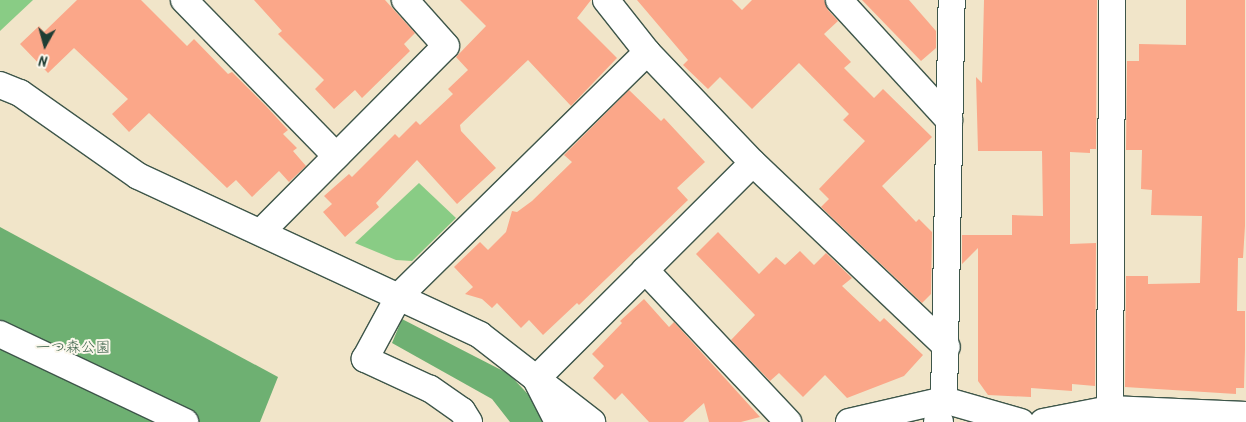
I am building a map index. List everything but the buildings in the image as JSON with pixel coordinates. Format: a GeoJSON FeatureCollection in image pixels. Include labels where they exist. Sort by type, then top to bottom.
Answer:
{"type":"FeatureCollection","features":[{"type":"Feature","properties":{"kind":"street"},"geometry":{"type":"LineString","coordinates":[[184,0],[336,156]]}},
{"type":"Feature","properties":{"kind":"street"},"geometry":{"type":"LineString","coordinates":[[261,232],[446,46],[405,0]]}},
{"type":"Feature","properties":{"kind":"street"},"geometry":{"type":"LineString","coordinates":[[606,0],[647,52],[753,163],[947,347]]}},
{"type":"Feature","properties":{"kind":"street"},"geometry":{"type":"LineString","coordinates":[[839,0],[949,120]]}},
{"type":"Feature","properties":{"kind":"street"},"geometry":{"type":"LineString","coordinates":[[941,415],[947,347],[952,0]]}},
{"type":"Feature","properties":{"kind":"street"},"geometry":{"type":"LineString","coordinates":[[1110,409],[1112,0]]}},
{"type":"Feature","properties":{"kind":"street"},"geometry":{"type":"LineString","coordinates":[[469,422],[462,411],[430,389],[365,359],[400,296],[647,52]]}},
{"type":"Feature","properties":{"kind":"street"},"geometry":{"type":"LineString","coordinates":[[0,85],[20,93],[138,176],[400,296],[480,335],[592,422]]}},
{"type":"Feature","properties":{"kind":"street"},"geometry":{"type":"LineString","coordinates":[[536,379],[753,163]]}},
{"type":"Feature","properties":{"kind":"street"},"geometry":{"type":"LineString","coordinates":[[645,270],[788,422]]}},
{"type":"Feature","properties":{"kind":"street"},"geometry":{"type":"LineString","coordinates":[[0,334],[185,422]]}},
{"type":"Feature","properties":{"kind":"street"},"geometry":{"type":"LineString","coordinates":[[536,379],[558,422]]}},
{"type":"Feature","properties":{"kind":"street"},"geometry":{"type":"LineString","coordinates":[[1043,422],[1110,409],[1246,415]]}},
{"type":"Feature","properties":{"kind":"street"},"geometry":{"type":"LineString","coordinates":[[849,422],[941,415],[1021,422]]}},
{"type":"Feature","properties":{"kind":"green space"},"geometry":{"type":"Polygon","coordinates":[[[0,0],[33,0],[0,31],[0,0]]]}},
{"type":"Feature","properties":{"kind":"green space"},"geometry":{"type":"Polygon","coordinates":[[[419,183],[456,218],[412,261],[396,260],[355,243],[419,183]]]}},
{"type":"Feature","properties":{"kind":"green space","name":"一つ森公園"},"geometry":{"type":"Polygon","coordinates":[[[0,227],[278,377],[260,422],[0,422],[0,227]]]}},
{"type":"Feature","properties":{"kind":"green space"},"geometry":{"type":"Polygon","coordinates":[[[402,319],[509,374],[554,422],[510,422],[492,399],[392,343],[402,319]]]}}]}
